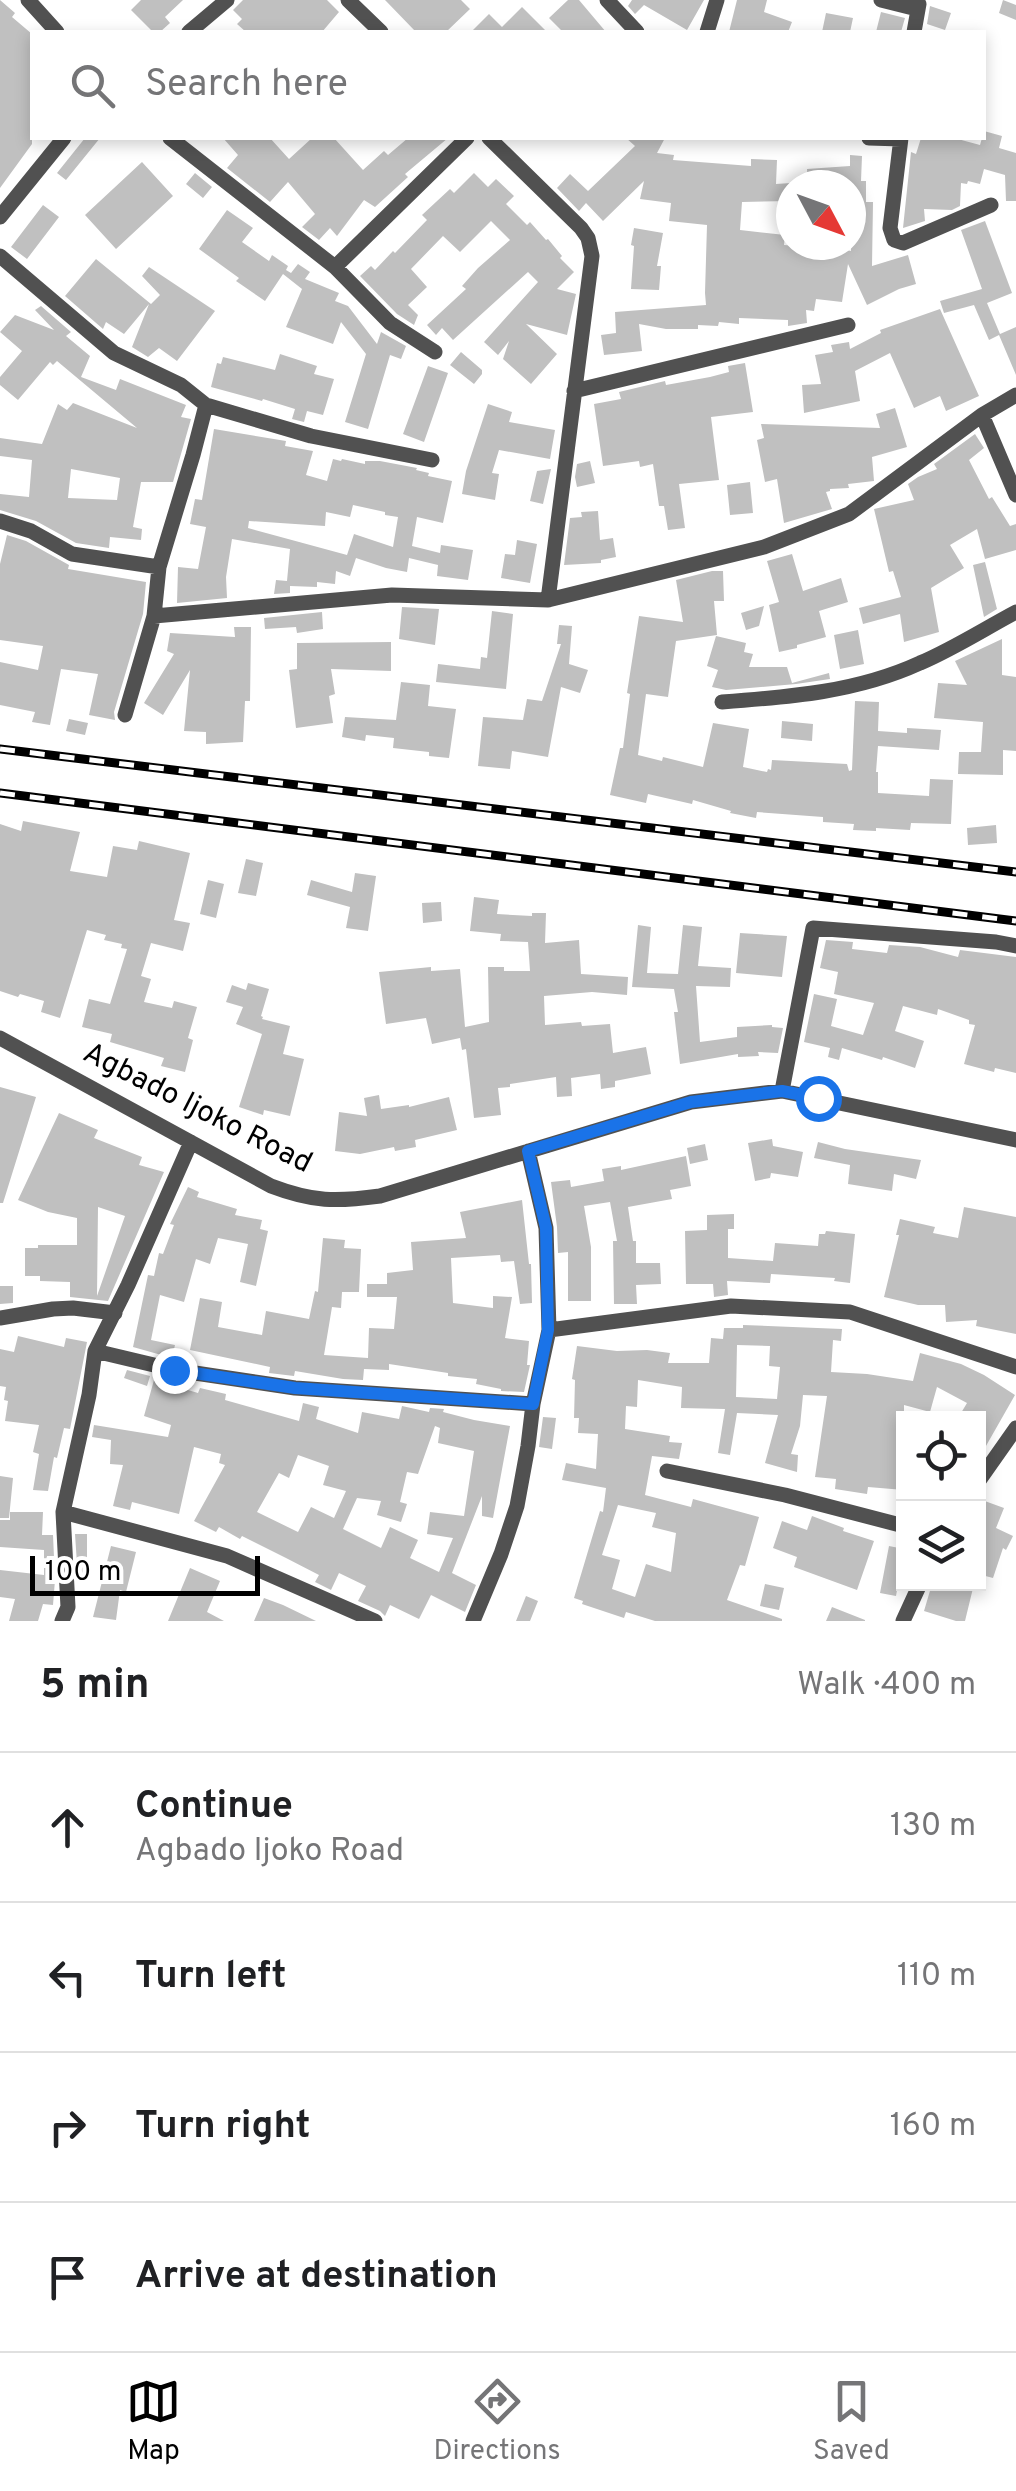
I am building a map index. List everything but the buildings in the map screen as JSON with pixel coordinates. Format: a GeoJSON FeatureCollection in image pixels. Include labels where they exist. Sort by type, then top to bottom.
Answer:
{"type":"FeatureCollection","features":[{"type":"Feature","properties":{"kind":"street"},"geometry":{"type":"LineString","coordinates":[[28,0],[56,30]]}},
{"type":"Feature","properties":{"kind":"street"},"geometry":{"type":"LineString","coordinates":[[191,30],[227,0]]}},
{"type":"Feature","properties":{"kind":"street"},"geometry":{"type":"LineString","coordinates":[[348,0],[379,30]]}},
{"type":"Feature","properties":{"kind":"street"},"geometry":{"type":"LineString","coordinates":[[606,0],[635,30]]}},
{"type":"Feature","properties":{"kind":"street"},"geometry":{"type":"LineString","coordinates":[[708,30],[717,0]]}},
{"type":"Feature","properties":{"kind":"street"},"geometry":{"type":"LineString","coordinates":[[882,0],[919,4],[914,30]]}},
{"type":"Feature","properties":{"kind":"street"},"geometry":{"type":"LineString","coordinates":[[0,217],[62,140]]}},
{"type":"Feature","properties":{"kind":"street"},"geometry":{"type":"LineString","coordinates":[[173,140],[335,267],[390,323],[435,352]]}},
{"type":"Feature","properties":{"kind":"street"},"geometry":{"type":"LineString","coordinates":[[335,267],[465,140]]}},
{"type":"Feature","properties":{"kind":"street"},"geometry":{"type":"LineString","coordinates":[[491,140],[581,228],[592,256],[548,600]]}},
{"type":"Feature","properties":{"kind":"street"},"geometry":{"type":"LineString","coordinates":[[901,140],[890,228],[894,240],[903,243],[991,205]]}},
{"type":"Feature","properties":{"kind":"street"},"geometry":{"type":"LineString","coordinates":[[0,256],[114,353],[181,385],[206,405],[311,436],[432,460]]}},
{"type":"Feature","properties":{"kind":"street"},"geometry":{"type":"LineString","coordinates":[[574,391],[848,325]]}},
{"type":"Feature","properties":{"kind":"street"},"geometry":{"type":"LineString","coordinates":[[154,616],[392,594],[548,600],[764,547],[850,514],[1016,394]]}},
{"type":"Feature","properties":{"kind":"street"},"geometry":{"type":"LineString","coordinates":[[125,715],[154,616],[159,567],[206,405]]}},
{"type":"Feature","properties":{"kind":"street"},"geometry":{"type":"LineString","coordinates":[[982,415],[1016,495]]}},
{"type":"Feature","properties":{"kind":"street"},"geometry":{"type":"LineString","coordinates":[[0,521],[31,531],[72,554],[159,567]]}},
{"type":"Feature","properties":{"kind":"street"},"geometry":{"type":"LineString","coordinates":[[722,702],[798,696],[884,677],[918,664],[1016,612]]}},
{"type":"Feature","properties":{"kind":"street"},"geometry":{"type":"LineString","coordinates":[[782,1091],[813,928],[1016,946]]}},
{"type":"Feature","properties":{"kind":"street","name":"Agbado Ijoko Road"},"geometry":{"type":"LineString","coordinates":[[0,1038],[271,1186],[300,1197],[340,1201],[380,1196],[691,1102],[782,1091],[1016,1140]]}},
{"type":"Feature","properties":{"kind":"street"},"geometry":{"type":"LineString","coordinates":[[62,1621],[68,1606],[63,1512],[95,1351],[191,1142]]}},
{"type":"Feature","properties":{"kind":"street"},"geometry":{"type":"LineString","coordinates":[[473,1621],[517,1506],[548,1330],[546,1228],[528,1151]]}},
{"type":"Feature","properties":{"kind":"street"},"geometry":{"type":"LineString","coordinates":[[548,1330],[731,1306],[850,1312],[1016,1367]]}},
{"type":"Feature","properties":{"kind":"street"},"geometry":{"type":"LineString","coordinates":[[0,1318],[63,1309],[114,1313]]}},
{"type":"Feature","properties":{"kind":"street"},"geometry":{"type":"LineString","coordinates":[[95,1351],[174,1370],[295,1388],[533,1404]]}},
{"type":"Feature","properties":{"kind":"street"},"geometry":{"type":"LineString","coordinates":[[986,1471],[1016,1428]]}},
{"type":"Feature","properties":{"kind":"street"},"geometry":{"type":"LineString","coordinates":[[666,1470],[896,1524]]}},
{"type":"Feature","properties":{"kind":"street"},"geometry":{"type":"LineString","coordinates":[[63,1512],[227,1556],[375,1621]]}},
{"type":"Feature","properties":{"kind":"street"},"geometry":{"type":"LineString","coordinates":[[903,1621],[917,1591]]}},
{"type":"Feature","properties":{"kind":"railway"},"geometry":{"type":"LineString","coordinates":[[0,749],[1016,872]]}},
{"type":"Feature","properties":{"kind":"railway"},"geometry":{"type":"LineString","coordinates":[[0,793],[1016,921]]}},
{"type":"Feature","properties":{"kind":"route"},"geometry":{"type":"LineString","coordinates":[[174,1370],[295,1388],[533,1404],[548,1330],[546,1228],[528,1151],[691,1102],[782,1091],[818,1098]]}}]}
